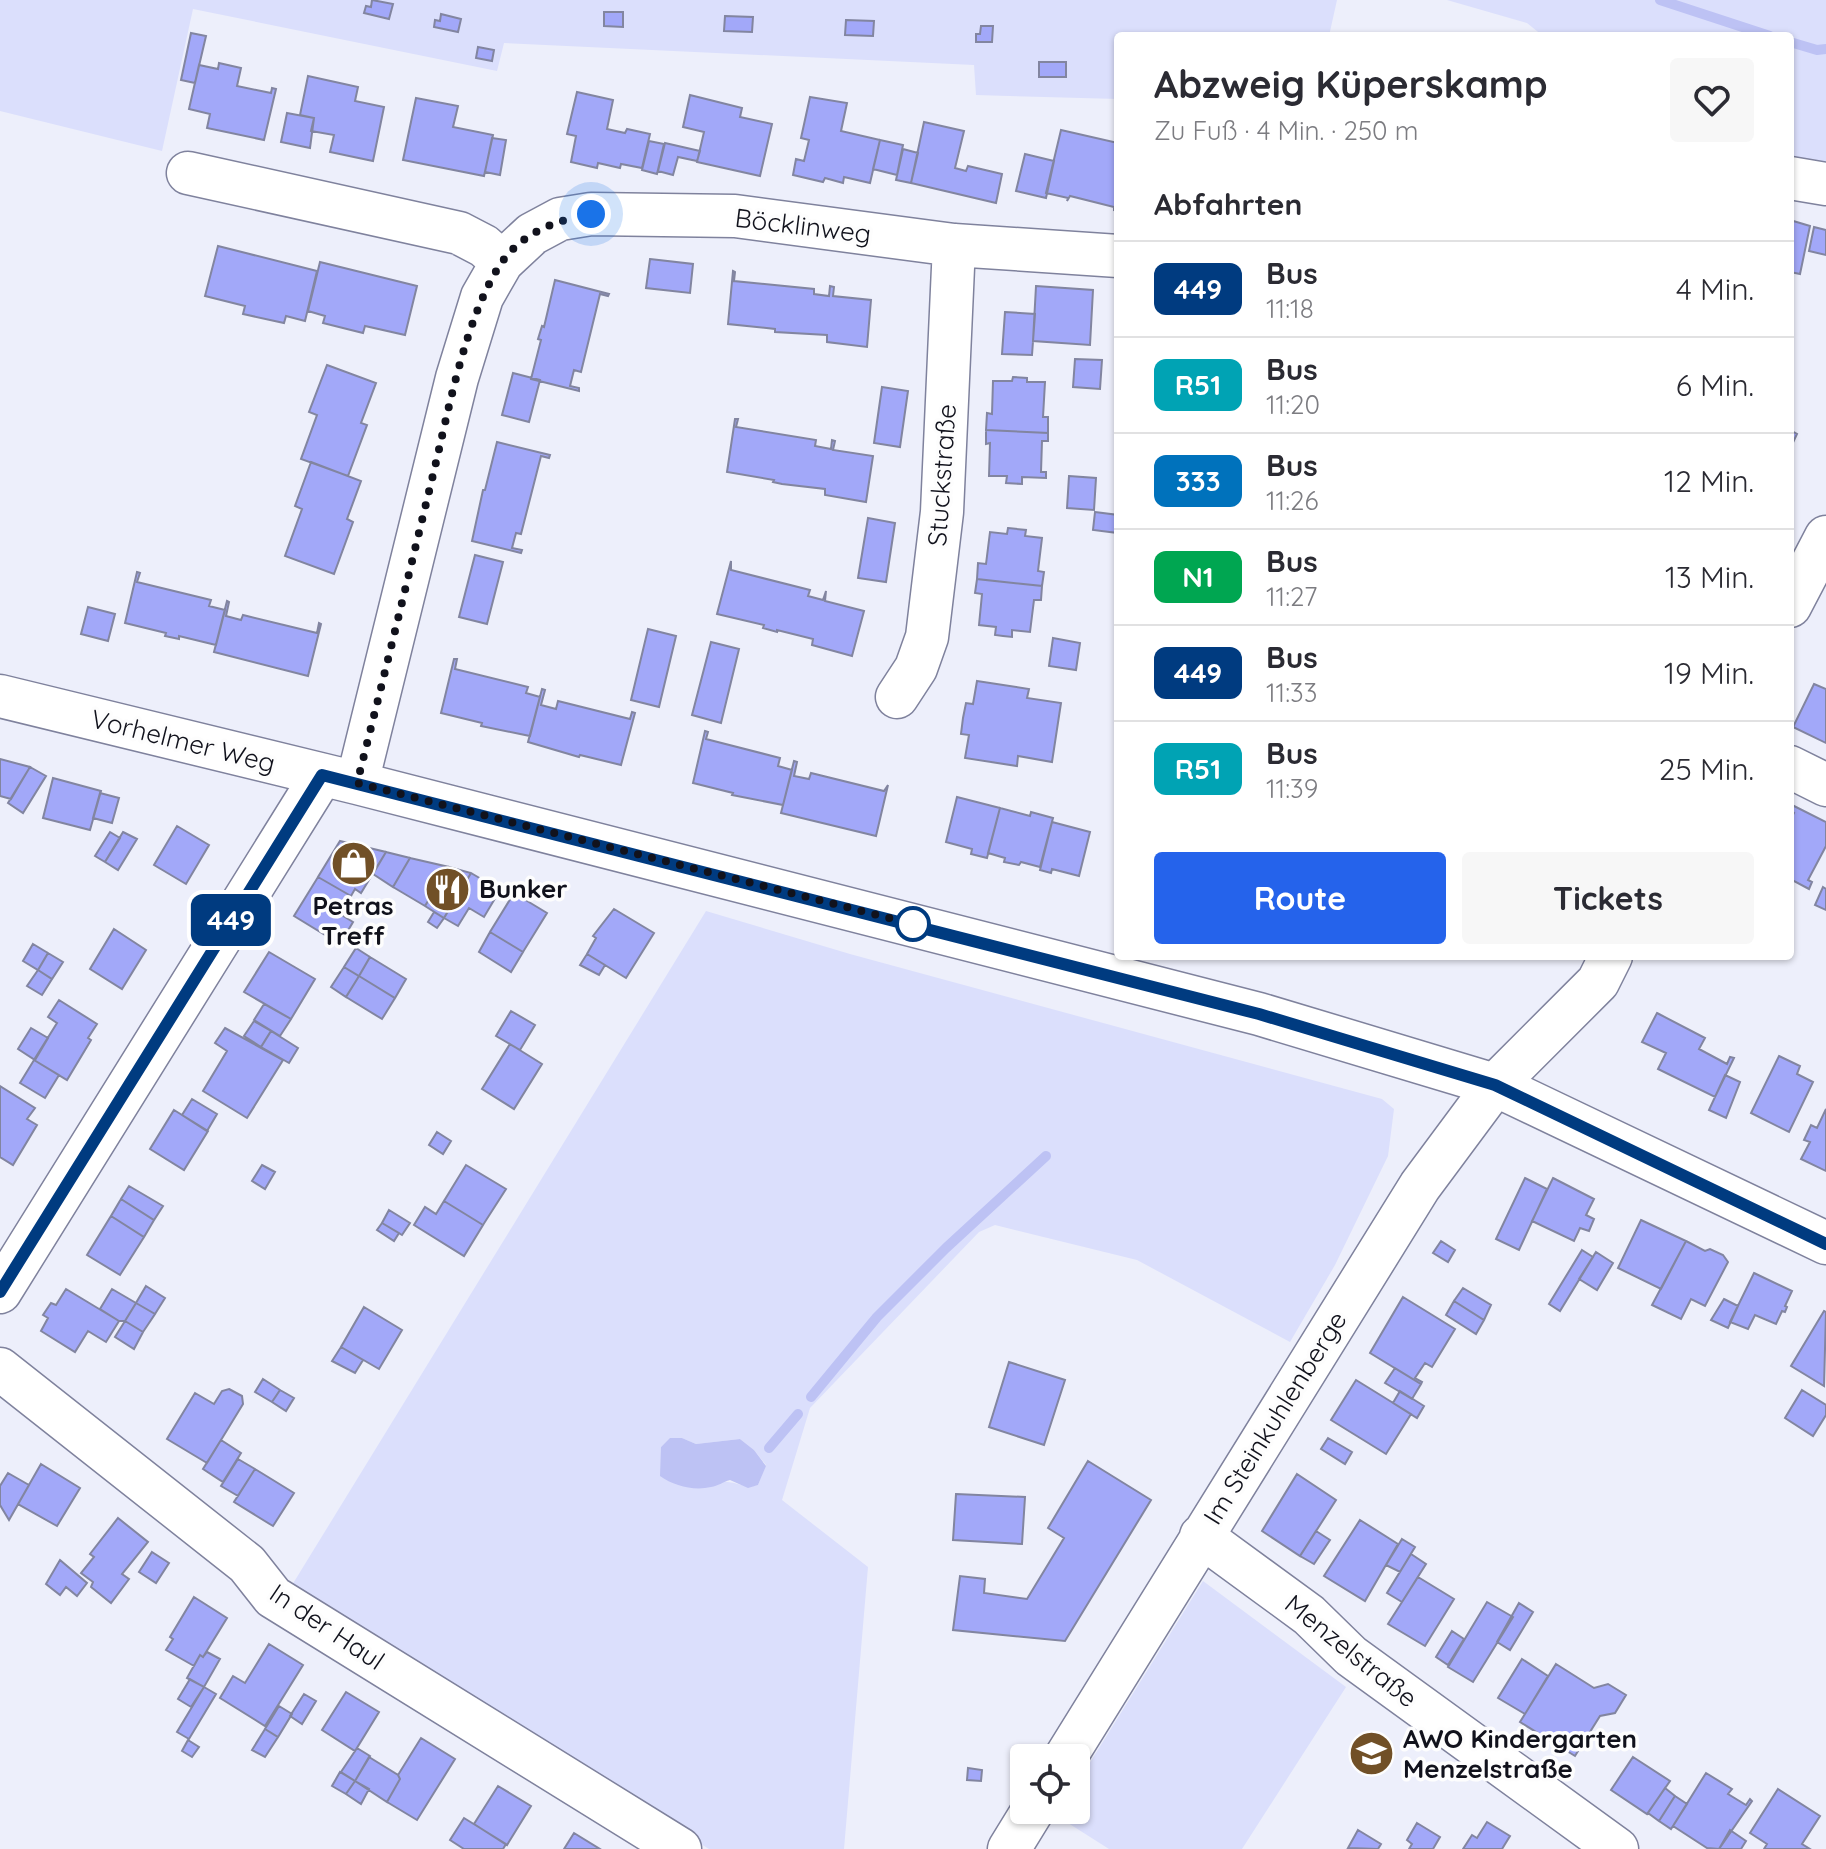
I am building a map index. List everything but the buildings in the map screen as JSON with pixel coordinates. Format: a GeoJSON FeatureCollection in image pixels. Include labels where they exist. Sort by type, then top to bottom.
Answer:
{"type":"FeatureCollection","features":[{"type":"Feature","properties":{"kind":"street"},"geometry":{"type":"LineString","coordinates":[[188,173],[459,233],[484,246],[502,262]]}},
{"type":"Feature","properties":{"kind":"street"},"geometry":{"type":"LineString","coordinates":[[1794,179],[1826,184]]}},
{"type":"Feature","properties":{"kind":"street","name":"Böcklinweg"},"geometry":{"type":"LineString","coordinates":[[0,1292],[340,779],[482,297],[502,262],[532,234],[560,219],[591,214],[735,216],[954,245],[1114,256]]}},
{"type":"Feature","properties":{"kind":"street","name":"Stuckstraße"},"geometry":{"type":"LineString","coordinates":[[897,697],[916,668],[927,637],[942,512],[954,245]]}},
{"type":"Feature","properties":{"kind":"street"},"geometry":{"type":"LineString","coordinates":[[1794,598],[1826,537]]}},
{"type":"Feature","properties":{"kind":"street","name":"Vorhelmer Weg"},"geometry":{"type":"LineString","coordinates":[[0,696],[340,779],[1259,1014],[1495,1085],[1826,1243]]}},
{"type":"Feature","properties":{"kind":"street"},"geometry":{"type":"LineString","coordinates":[[1794,769],[1826,785]]}},
{"type":"Feature","properties":{"kind":"street","name":"Im Steinkuhlenberge"},"geometry":{"type":"LineString","coordinates":[[1074,1744],[1420,1186],[1495,1085],[1598,982],[1609,960]]}},
{"type":"Feature","properties":{"kind":"street","name":"In der Haul"},"geometry":{"type":"LineString","coordinates":[[0,1369],[247,1564],[273,1597],[680,1849]]}},
{"type":"Feature","properties":{"kind":"street","name":"Menzelstraße"},"geometry":{"type":"LineString","coordinates":[[1201,1536],[1309,1615],[1351,1656],[1617,1849]]}},
{"type":"Feature","properties":{"kind":"street"},"geometry":{"type":"LineString","coordinates":[[1009,1849],[1024,1824]]}},
{"type":"Feature","properties":{"kind":"shaded area"},"geometry":{"type":"Polygon","coordinates":[[[0,0],[1337,0],[1330,32],[1114,32],[1114,99],[976,95],[974,65],[504,43],[497,71],[193,9],[162,151],[0,111],[0,0]]]}},
{"type":"Feature","properties":{"kind":"shaded area"},"geometry":{"type":"Polygon","coordinates":[[[1447,0],[1826,0],[1826,170],[1794,165],[1794,32],[1538,32],[1527,23],[1447,0]]]}},
{"type":"Feature","properties":{"kind":"shaded area"},"geometry":{"type":"Polygon","coordinates":[[[706,911],[850,954],[1382,1099],[1394,1109],[1388,1156],[1335,1265],[1290,1342],[1137,1260],[995,1225],[979,1232],[810,1408],[782,1500],[868,1567],[844,1849],[709,1849],[289,1590],[706,911]],[[682,1438],[670,1439],[661,1447],[720,1482],[758,1485],[766,1465],[740,1439],[696,1444],[682,1438]]]}},
{"type":"Feature","properties":{"kind":"shaded area"},"geometry":{"type":"Polygon","coordinates":[[[1203,1581],[1346,1687],[1242,1849],[1109,1849],[1070,1824],[1090,1824],[1090,1763],[1203,1581]]]}},
{"type":"Feature","properties":{"kind":"water"},"geometry":{"type":"Polygon","coordinates":[[[670,1438],[682,1438],[696,1444],[740,1439],[754,1450],[766,1466],[758,1485],[748,1488],[730,1480],[705,1488],[678,1485],[660,1476],[661,1447],[670,1438]]]}},
{"type":"Feature","properties":{"kind":"waterway"},"geometry":{"type":"LineString","coordinates":[[1660,0],[1758,32]]}},
{"type":"Feature","properties":{"kind":"waterway"},"geometry":{"type":"LineString","coordinates":[[1794,43],[1817,50],[1826,49]]}},
{"type":"Feature","properties":{"kind":"waterway"},"geometry":{"type":"LineString","coordinates":[[811,1397],[877,1317],[1046,1156]]}},
{"type":"Feature","properties":{"kind":"waterway"},"geometry":{"type":"LineString","coordinates":[[769,1448],[798,1414]]}},
{"type":"Feature","properties":{"kind":"bus line","name":"449"},"geometry":{"type":"LineString","coordinates":[[0,1292],[322,775],[1259,1014],[1495,1085],[1826,1244]]}},
{"type":"Feature","properties":{"kind":"place","name":"Petras Treff"},"geometry":{"type":"Point","coordinates":[353,863]}},
{"type":"Feature","properties":{"kind":"place","name":"Bunker"},"geometry":{"type":"Point","coordinates":[448,889]}},
{"type":"Feature","properties":{"kind":"place","name":"AWO Kindergarten Menzelstraße"},"geometry":{"type":"Point","coordinates":[1372,1754]}},
{"type":"Feature","properties":{"kind":"route"},"geometry":{"type":"LineString","coordinates":[[591,214],[560,219],[532,234],[502,262],[482,297],[457,378],[357,783],[913,924]]}}]}
